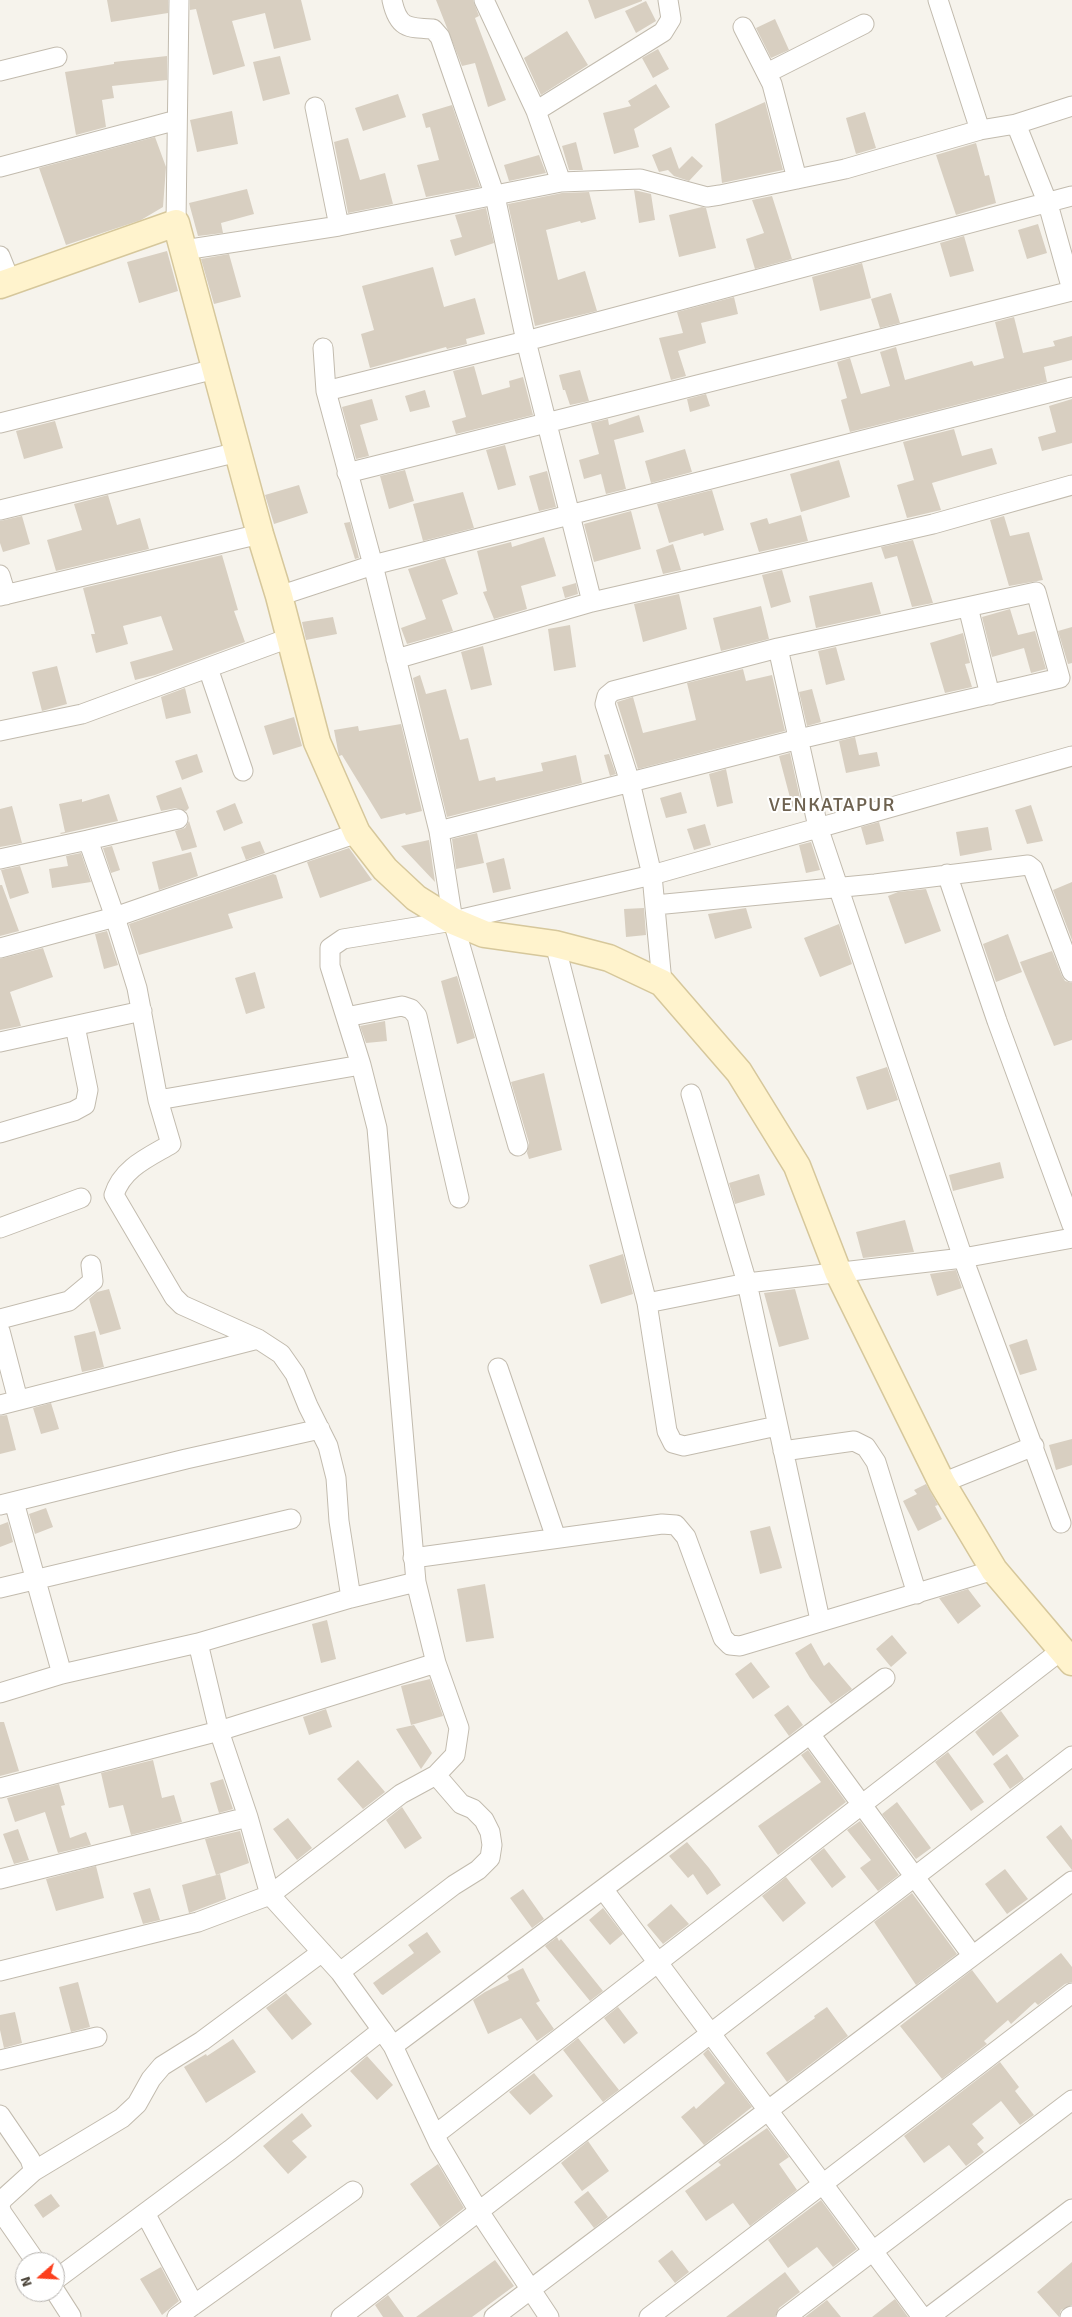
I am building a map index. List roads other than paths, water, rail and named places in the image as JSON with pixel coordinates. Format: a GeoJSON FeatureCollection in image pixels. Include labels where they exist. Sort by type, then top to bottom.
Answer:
{"type":"FeatureCollection","features":[{"type":"Feature","properties":{"kind":"street"},"geometry":{"type":"LineString","coordinates":[[179,0],[176,223],[260,534],[279,596],[317,742],[357,833],[385,869],[416,898],[453,920],[484,934],[556,944],[608,958],[662,983],[739,1072],[797,1166],[838,1272],[942,1483],[994,1570],[1067,1655],[861,1804],[436,2134]]}},
{"type":"Feature","properties":{"kind":"street"},"geometry":{"type":"LineString","coordinates":[[392,0],[395,16],[402,25],[433,29],[440,37],[495,196],[526,341],[592,602]]}},
{"type":"Feature","properties":{"kind":"street"},"geometry":{"type":"LineString","coordinates":[[484,0],[536,111],[561,182]]}},
{"type":"Feature","properties":{"kind":"street"},"geometry":{"type":"LineString","coordinates":[[536,111],[663,32],[671,19],[668,0]]}},
{"type":"Feature","properties":{"kind":"street"},"geometry":{"type":"LineString","coordinates":[[938,0],[980,130]]}},
{"type":"Feature","properties":{"kind":"street"},"geometry":{"type":"LineString","coordinates":[[767,73],[864,24]]}},
{"type":"Feature","properties":{"kind":"street"},"geometry":{"type":"LineString","coordinates":[[743,27],[772,84],[797,179]]}},
{"type":"Feature","properties":{"kind":"street"},"geometry":{"type":"LineString","coordinates":[[0,71],[57,57]]}},
{"type":"Feature","properties":{"kind":"street"},"geometry":{"type":"LineString","coordinates":[[184,250],[339,226],[561,182],[640,179],[707,196],[845,169],[980,130],[1016,124],[1072,106]]}},
{"type":"Feature","properties":{"kind":"street"},"geometry":{"type":"LineString","coordinates":[[315,107],[339,226]]}},
{"type":"Feature","properties":{"kind":"street"},"geometry":{"type":"LineString","coordinates":[[0,167],[177,120]]}},
{"type":"Feature","properties":{"kind":"street"},"geometry":{"type":"LineString","coordinates":[[347,473],[548,424],[1072,286],[1048,204],[1016,124]]}},
{"type":"Feature","properties":{"kind":"street"},"geometry":{"type":"LineString","coordinates":[[326,391],[526,341],[1048,204],[1072,196]]}},
{"type":"Feature","properties":{"kind":"street"},"geometry":{"type":"LineString","coordinates":[[0,256],[5,283],[176,223]]}},
{"type":"Feature","properties":{"kind":"street"},"geometry":{"type":"LineString","coordinates":[[324,348],[326,391],[373,565],[439,831],[453,920],[518,1146]]}},
{"type":"Feature","properties":{"kind":"street"},"geometry":{"type":"LineString","coordinates":[[0,423],[215,369]]}},
{"type":"Feature","properties":{"kind":"street"},"geometry":{"type":"LineString","coordinates":[[279,596],[373,565],[1072,387]]}},
{"type":"Feature","properties":{"kind":"street"},"geometry":{"type":"LineString","coordinates":[[0,510],[238,452]]}},
{"type":"Feature","properties":{"kind":"street"},"geometry":{"type":"LineString","coordinates":[[396,659],[592,602],[933,524],[1072,485]]}},
{"type":"Feature","properties":{"kind":"street"},"geometry":{"type":"LineString","coordinates":[[0,575],[3,595],[260,534]]}},
{"type":"Feature","properties":{"kind":"street"},"geometry":{"type":"LineString","coordinates":[[439,831],[630,782],[799,739],[1060,678],[1036,592],[778,648],[612,691],[606,696],[605,704],[630,782],[652,875],[662,983]]}},
{"type":"Feature","properties":{"kind":"street"},"geometry":{"type":"LineString","coordinates":[[968,607],[990,695]]}},
{"type":"Feature","properties":{"kind":"street"},"geometry":{"type":"LineString","coordinates":[[0,731],[82,714],[289,638]]}},
{"type":"Feature","properties":{"kind":"street"},"geometry":{"type":"LineString","coordinates":[[778,648],[818,827],[963,1258],[1061,1523]]}},
{"type":"Feature","properties":{"kind":"street"},"geometry":{"type":"LineString","coordinates":[[208,668],[243,771]]}},
{"type":"Feature","properties":{"kind":"street"},"geometry":{"type":"LineString","coordinates":[[0,1971],[198,1922],[270,1895],[401,1794],[436,1775],[455,1755],[459,1728],[436,1663],[416,1582],[413,1558],[377,1128],[361,1065],[330,966],[330,948],[343,939],[453,920],[652,875],[1072,756]]}},
{"type":"Feature","properties":{"kind":"street"},"geometry":{"type":"LineString","coordinates":[[0,859],[178,819]]}},
{"type":"Feature","properties":{"kind":"street"},"geometry":{"type":"LineString","coordinates":[[0,948],[115,917],[357,833]]}},
{"type":"Feature","properties":{"kind":"street"},"geometry":{"type":"LineString","coordinates":[[88,840],[115,917],[142,1011],[158,1100],[171,1144],[128,1170],[117,1183],[114,1195],[174,1297],[182,1305],[258,1339],[281,1354],[295,1374],[308,1406],[328,1446],[336,1478],[340,1530],[351,1598]]}},
{"type":"Feature","properties":{"kind":"street"},"geometry":{"type":"LineString","coordinates":[[655,904],[1028,865],[1033,869],[1072,972]]}},
{"type":"Feature","properties":{"kind":"street"},"geometry":{"type":"LineString","coordinates":[[947,874],[997,1020],[1072,1225]]}},
{"type":"Feature","properties":{"kind":"street"},"geometry":{"type":"LineString","coordinates":[[556,944],[647,1302],[667,1431],[673,1443],[684,1446],[777,1426]]}},
{"type":"Feature","properties":{"kind":"street"},"geometry":{"type":"LineString","coordinates":[[346,1017],[402,1006],[411,1009],[417,1016],[459,1198]]}},
{"type":"Feature","properties":{"kind":"street"},"geometry":{"type":"LineString","coordinates":[[0,1042],[142,1011]]}},
{"type":"Feature","properties":{"kind":"street"},"geometry":{"type":"LineString","coordinates":[[0,1133],[74,1111],[85,1105],[88,1090],[75,1026]]}},
{"type":"Feature","properties":{"kind":"street"},"geometry":{"type":"LineString","coordinates":[[158,1100],[361,1065]]}},
{"type":"Feature","properties":{"kind":"street"},"geometry":{"type":"LineString","coordinates":[[691,1094],[747,1283],[820,1620]]}},
{"type":"Feature","properties":{"kind":"street"},"geometry":{"type":"LineString","coordinates":[[0,1228],[80,1198]]}},
{"type":"Feature","properties":{"kind":"street"},"geometry":{"type":"LineString","coordinates":[[647,1302],[747,1283],[963,1258],[1072,1238]]}},
{"type":"Feature","properties":{"kind":"street"},"geometry":{"type":"LineString","coordinates":[[0,1319],[70,1301],[93,1281],[91,1264]]}},
{"type":"Feature","properties":{"kind":"street"},"geometry":{"type":"LineString","coordinates":[[0,1331],[18,1400]]}},
{"type":"Feature","properties":{"kind":"street"},"geometry":{"type":"LineString","coordinates":[[0,1404],[258,1339]]}},
{"type":"Feature","properties":{"kind":"street"},"geometry":{"type":"LineString","coordinates":[[498,1368],[556,1538]]}},
{"type":"Feature","properties":{"kind":"street"},"geometry":{"type":"LineString","coordinates":[[62,1674],[36,1579],[7,1503],[186,1459],[320,1429]]}},
{"type":"Feature","properties":{"kind":"street"},"geometry":{"type":"LineString","coordinates":[[783,1452],[854,1441],[866,1447],[876,1462],[917,1594]]}},
{"type":"Feature","properties":{"kind":"street"},"geometry":{"type":"LineString","coordinates":[[942,1483],[1034,1446]]}},
{"type":"Feature","properties":{"kind":"street"},"geometry":{"type":"LineString","coordinates":[[0,1588],[291,1519]]}},
{"type":"Feature","properties":{"kind":"street"},"geometry":{"type":"LineString","coordinates":[[413,1558],[662,1524],[676,1526],[686,1537],[723,1638],[730,1645],[740,1646],[820,1620],[917,1594],[994,1570]]}},
{"type":"Feature","properties":{"kind":"street"},"geometry":{"type":"LineString","coordinates":[[0,1693],[62,1674],[198,1643],[351,1598],[416,1582]]}},
{"type":"Feature","properties":{"kind":"street"},"geometry":{"type":"LineString","coordinates":[[198,1643],[219,1731],[248,1817],[270,1895],[340,1972],[393,2046],[436,2134],[478,2210],[549,2317]]}},
{"type":"Feature","properties":{"kind":"street"},"geometry":{"type":"LineString","coordinates":[[0,1788],[219,1731],[436,1663]]}},
{"type":"Feature","properties":{"kind":"street"},"geometry":{"type":"LineString","coordinates":[[393,2046],[885,1678]]}},
{"type":"Feature","properties":{"kind":"street"},"geometry":{"type":"LineString","coordinates":[[810,1734],[972,1955]]}},
{"type":"Feature","properties":{"kind":"street"},"geometry":{"type":"LineString","coordinates":[[341,2317],[1072,1756]]}},
{"type":"Feature","properties":{"kind":"street"},"geometry":{"type":"LineString","coordinates":[[340,1972],[454,1885],[478,1870],[490,1858],[492,1845],[490,1832],[484,1820],[473,1809],[461,1804],[436,1775]]}},
{"type":"Feature","properties":{"kind":"street"},"geometry":{"type":"LineString","coordinates":[[0,1879],[248,1817]]}},
{"type":"Feature","properties":{"kind":"street"},"geometry":{"type":"LineString","coordinates":[[494,2317],[1072,1880]]}},
{"type":"Feature","properties":{"kind":"street"},"geometry":{"type":"LineString","coordinates":[[603,1890],[922,2317]]}},
{"type":"Feature","properties":{"kind":"street"},"geometry":{"type":"LineString","coordinates":[[29,2252],[2,2213],[0,2205],[3,2199],[34,2171],[122,2118],[137,2104],[151,2079],[162,2066],[202,2041],[322,1952]]}},
{"type":"Feature","properties":{"kind":"street"},"geometry":{"type":"LineString","coordinates":[[649,2317],[1072,1993]]}},
{"type":"Feature","properties":{"kind":"street"},"geometry":{"type":"LineString","coordinates":[[65,2273],[230,2150],[382,2030]]}},
{"type":"Feature","properties":{"kind":"street"},"geometry":{"type":"LineString","coordinates":[[0,2060],[97,2037]]}},
{"type":"Feature","properties":{"kind":"street"},"geometry":{"type":"LineString","coordinates":[[786,2317],[1072,2100]]}},
{"type":"Feature","properties":{"kind":"street"},"geometry":{"type":"LineString","coordinates":[[0,2115],[30,2159],[34,2171]]}},
{"type":"Feature","properties":{"kind":"street"},"geometry":{"type":"LineString","coordinates":[[177,2317],[353,2191]]}},
{"type":"Feature","properties":{"kind":"street"},"geometry":{"type":"LineString","coordinates":[[929,2317],[1072,2209]]}},
{"type":"Feature","properties":{"kind":"street"},"geometry":{"type":"LineString","coordinates":[[145,2213],[194,2305]]}},
{"type":"Feature","properties":{"kind":"street"},"geometry":{"type":"LineString","coordinates":[[62,2302],[71,2316]]}},
{"type":"Feature","properties":{"kind":"district","name":"VENKATAPUR"},"geometry":{"type":"Point","coordinates":[832,806]}}]}
